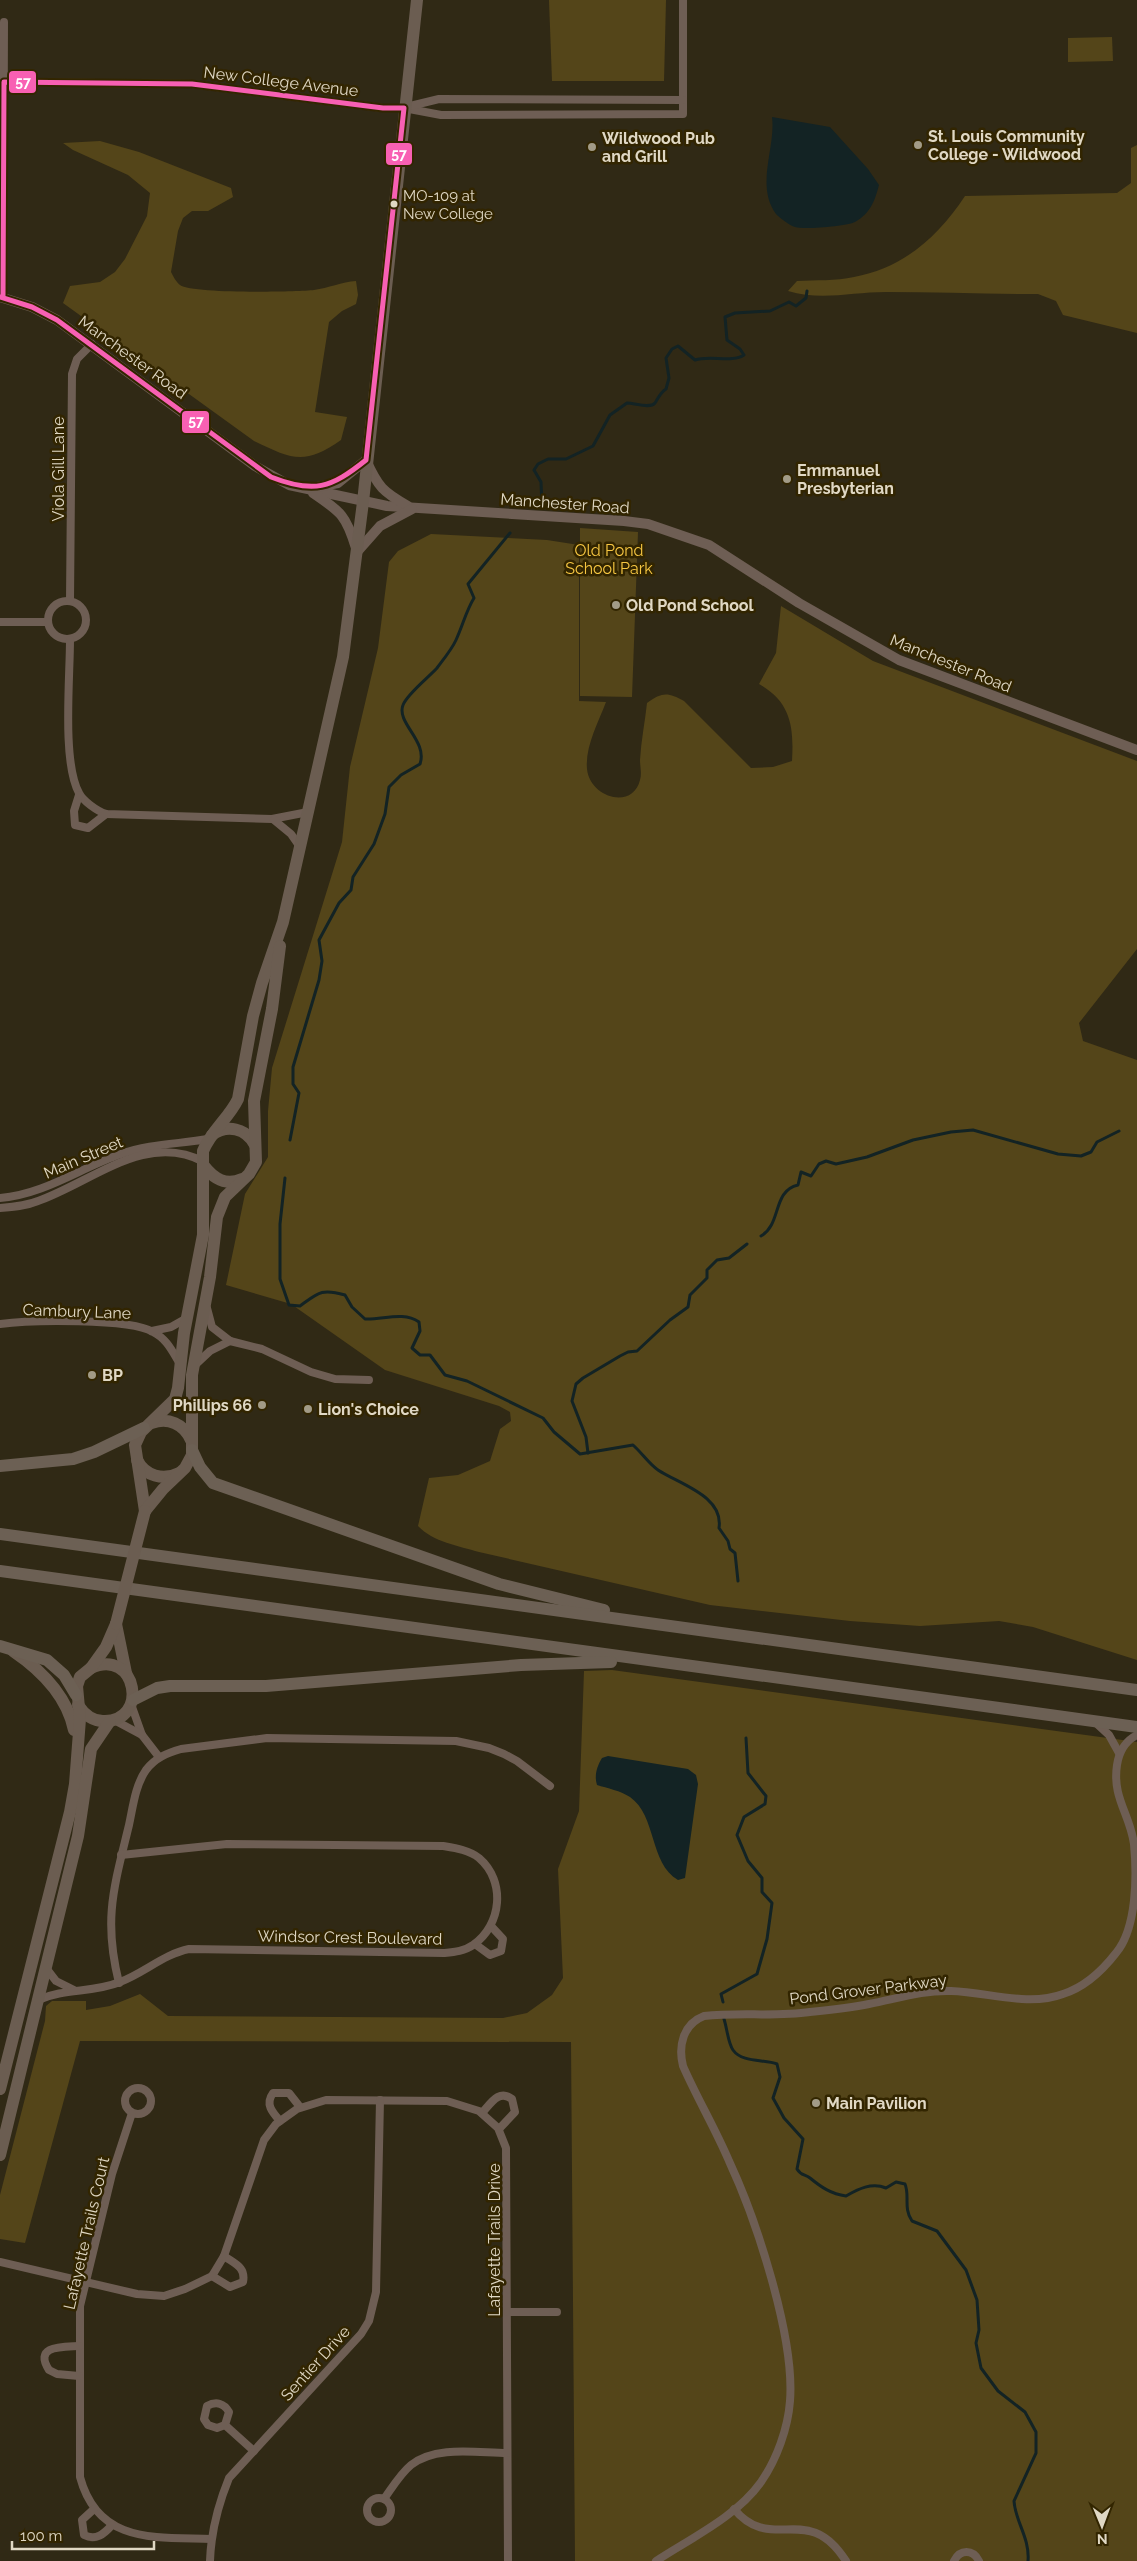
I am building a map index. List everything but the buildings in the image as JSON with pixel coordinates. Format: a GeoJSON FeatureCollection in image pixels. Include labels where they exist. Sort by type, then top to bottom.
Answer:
{"type":"FeatureCollection","features":[{"type":"Feature","properties":{"kind":"highway"},"geometry":{"type":"LineString","coordinates":[[0,1466],[73,1458],[94,1452],[148,1426]]}},
{"type":"Feature","properties":{"kind":"highway"},"geometry":{"type":"LineString","coordinates":[[192,1446],[200,1467],[213,1483],[499,1584],[611,1611],[634,1621]]}},
{"type":"Feature","properties":{"kind":"highway"},"geometry":{"type":"LineString","coordinates":[[0,1534],[1137,1690]]}},
{"type":"Feature","properties":{"kind":"highway"},"geometry":{"type":"LineString","coordinates":[[0,1571],[1137,1728]]}},
{"type":"Feature","properties":{"kind":"highway"},"geometry":{"type":"LineString","coordinates":[[6,1648],[36,1656],[56,1666],[77,1700]]}},
{"type":"Feature","properties":{"kind":"highway"},"geometry":{"type":"LineString","coordinates":[[132,1702],[157,1688],[170,1686],[266,1686],[521,1665],[652,1661]]}},
{"type":"Feature","properties":{"kind":"main road"},"geometry":{"type":"LineString","coordinates":[[145,1511],[190,1460],[192,1446],[193,1366],[206,1304],[219,1206],[225,1197],[246,1177],[256,1162],[254,1115],[256,1081],[272,1009],[283,922],[343,657],[363,502],[366,460],[417,0]]}},
{"type":"Feature","properties":{"kind":"main road"},"geometry":{"type":"LineString","coordinates":[[0,2089],[70,1812],[75,1784],[80,1719],[77,1700],[80,1677],[91,1668],[106,1647],[116,1624],[145,1511],[136,1455],[136,1440],[175,1399],[187,1318],[203,1235],[203,1151],[210,1137],[234,1107],[238,1099],[257,999],[283,922]]}},
{"type":"Feature","properties":{"kind":"main road"},"geometry":{"type":"LineString","coordinates":[[210,1137],[224,1129],[234,1129],[246,1134],[255,1145]]}},
{"type":"Feature","properties":{"kind":"main road"},"geometry":{"type":"LineString","coordinates":[[204,1164],[212,1176],[224,1182],[238,1181],[246,1177]]}},
{"type":"Feature","properties":{"kind":"main road"},"geometry":{"type":"LineString","coordinates":[[148,1426],[166,1420],[176,1423],[184,1428],[192,1446]]}},
{"type":"Feature","properties":{"kind":"main road"},"geometry":{"type":"LineString","coordinates":[[136,1455],[142,1468],[154,1476],[168,1477],[182,1471]]}},
{"type":"Feature","properties":{"kind":"main road"},"geometry":{"type":"LineString","coordinates":[[0,2156],[78,1836],[91,1748],[112,1721],[126,1712],[132,1702],[132,1686],[126,1673],[116,1624]]}},
{"type":"Feature","properties":{"kind":"main road"},"geometry":{"type":"LineString","coordinates":[[6,1648],[38,1670],[67,1705],[77,1743]]}},
{"type":"Feature","properties":{"kind":"main road"},"geometry":{"type":"LineString","coordinates":[[91,1668],[109,1664],[126,1673]]}},
{"type":"Feature","properties":{"kind":"main road"},"geometry":{"type":"LineString","coordinates":[[77,1700],[91,1718],[112,1721]]}},
{"type":"Feature","properties":{"kind":"street"},"geometry":{"type":"LineString","coordinates":[[683,0],[683,100]]}},
{"type":"Feature","properties":{"kind":"street"},"geometry":{"type":"LineString","coordinates":[[1,297],[4,22]]}},
{"type":"Feature","properties":{"kind":"street","name":"New College Avenue"},"geometry":{"type":"LineString","coordinates":[[4,82],[192,84],[374,107],[404,108],[441,115],[683,114],[683,100],[439,99],[404,108]]}},
{"type":"Feature","properties":{"kind":"street","name":"Manchester Road"},"geometry":{"type":"LineString","coordinates":[[1,297],[32,307],[57,320],[255,466],[289,485],[363,502],[413,508],[648,524],[692,538],[725,554],[799,603],[899,660],[1137,750]]}},
{"type":"Feature","properties":{"kind":"street","name":"Viola Gill Lane"},"geometry":{"type":"LineString","coordinates":[[70,601],[72,374],[77,359],[92,344]]}},
{"type":"Feature","properties":{"kind":"street"},"geometry":{"type":"LineString","coordinates":[[308,489],[338,483],[366,460],[376,483],[382,490],[413,508]]}},
{"type":"Feature","properties":{"kind":"street"},"geometry":{"type":"LineString","coordinates":[[308,489],[342,514],[349,524],[357,552]]}},
{"type":"Feature","properties":{"kind":"street"},"geometry":{"type":"LineString","coordinates":[[357,552],[380,526],[413,508]]}},
{"type":"Feature","properties":{"kind":"street"},"geometry":{"type":"LineString","coordinates":[[70,601],[76,603],[85,612],[86,624],[81,634],[70,640],[58,637],[53,633],[48,622],[54,606],[70,601]]}},
{"type":"Feature","properties":{"kind":"street"},"geometry":{"type":"LineString","coordinates":[[0,622],[48,622]]}},
{"type":"Feature","properties":{"kind":"street"},"geometry":{"type":"LineString","coordinates":[[70,640],[69,743],[71,774],[79,795],[106,814],[272,819],[308,812]]}},
{"type":"Feature","properties":{"kind":"street"},"geometry":{"type":"LineString","coordinates":[[79,795],[74,811],[75,824],[88,828],[106,814]]}},
{"type":"Feature","properties":{"kind":"street"},"geometry":{"type":"LineString","coordinates":[[272,819],[291,834],[300,847]]}},
{"type":"Feature","properties":{"kind":"street","name":"Main Street"},"geometry":{"type":"LineString","coordinates":[[0,1198],[31,1194],[91,1166],[135,1150],[210,1137]]}},
{"type":"Feature","properties":{"kind":"street","name":"Main Street"},"geometry":{"type":"LineString","coordinates":[[0,1208],[36,1202],[111,1167],[153,1152],[178,1152],[204,1164]]}},
{"type":"Feature","properties":{"kind":"street"},"geometry":{"type":"LineString","coordinates":[[206,1304],[212,1327],[230,1341],[262,1348],[312,1372],[335,1379],[369,1380]]}},
{"type":"Feature","properties":{"kind":"street","name":"Cambury Lane"},"geometry":{"type":"LineString","coordinates":[[0,1324],[53,1322],[116,1324],[152,1331],[171,1327],[187,1318]]}},
{"type":"Feature","properties":{"kind":"street","name":"Cambury Lane"},"geometry":{"type":"LineString","coordinates":[[152,1331],[167,1342],[180,1364]]}},
{"type":"Feature","properties":{"kind":"street"},"geometry":{"type":"LineString","coordinates":[[193,1366],[210,1351],[230,1341]]}},
{"type":"Feature","properties":{"kind":"street"},"geometry":{"type":"LineString","coordinates":[[132,1702],[142,1735],[159,1757]]}},
{"type":"Feature","properties":{"kind":"street"},"geometry":{"type":"LineString","coordinates":[[112,1721],[142,1735]]}},
{"type":"Feature","properties":{"kind":"street"},"geometry":{"type":"LineString","coordinates":[[1095,1722],[1109,1735],[1119,1753],[1126,1743],[1137,1735]]}},
{"type":"Feature","properties":{"kind":"street"},"geometry":{"type":"LineString","coordinates":[[119,1983],[110,1940],[111,1900],[140,1780],[159,1757],[181,1748],[254,1739],[438,1740],[489,1748],[517,1761],[550,1786]]}},
{"type":"Feature","properties":{"kind":"street","name":"Pond Grover Parkway"},"geometry":{"type":"LineString","coordinates":[[656,2561],[734,2509],[761,2481],[776,2455],[786,2428],[790,2401],[790,2377],[784,2336],[769,2274],[736,2176],[683,2066],[680,2055],[684,2036],[696,2019],[704,2016],[728,2013],[801,2014],[943,1992],[1037,2000],[1063,1994],[1087,1983],[1117,1952],[1132,1919],[1136,1873],[1134,1844],[1115,1786],[1119,1753]]}},
{"type":"Feature","properties":{"kind":"street","name":"Windsor Crest Boulevard"},"geometry":{"type":"LineString","coordinates":[[38,2000],[53,1993],[88,1990],[119,1983],[180,1951],[189,1949],[444,1953],[458,1951],[475,1944],[491,1926],[497,1905],[495,1882],[478,1858],[456,1848],[443,1846],[227,1844],[121,1855]]}},
{"type":"Feature","properties":{"kind":"street"},"geometry":{"type":"LineString","coordinates":[[475,1944],[490,1954],[501,1951],[503,1939],[491,1926]]}},
{"type":"Feature","properties":{"kind":"street"},"geometry":{"type":"LineString","coordinates":[[46,1968],[56,1982],[74,1990]]}},
{"type":"Feature","properties":{"kind":"street"},"geometry":{"type":"LineString","coordinates":[[280,2121],[269,2106],[269,2098],[272,2093],[289,2093],[300,2107]]}},
{"type":"Feature","properties":{"kind":"street"},"geometry":{"type":"LineString","coordinates":[[1,2262],[137,2294],[164,2296],[185,2289],[212,2276],[224,2256],[264,2140],[280,2121],[300,2107],[326,2100],[452,2101],[482,2113],[499,2129],[515,2112],[512,2099],[504,2095],[496,2097],[482,2113]]}},
{"type":"Feature","properties":{"kind":"street","name":"Sentier Drive"},"geometry":{"type":"LineString","coordinates":[[210,2561],[211,2539],[218,2505],[229,2478],[361,2334],[368,2321],[376,2292],[380,2100]]}},
{"type":"Feature","properties":{"kind":"street","name":"Lafayette Trails Court"},"geometry":{"type":"LineString","coordinates":[[132,2113],[112,2174],[80,2306],[80,2477],[84,2490],[94,2509],[112,2525],[145,2537],[211,2539]]}},
{"type":"Feature","properties":{"kind":"street","name":"Lafayette Trails Drive"},"geometry":{"type":"LineString","coordinates":[[499,2129],[506,2148],[508,2561]]}},
{"type":"Feature","properties":{"kind":"street"},"geometry":{"type":"LineString","coordinates":[[212,2276],[230,2287],[243,2282],[245,2274],[242,2268],[224,2256]]}},
{"type":"Feature","properties":{"kind":"street"},"geometry":{"type":"LineString","coordinates":[[508,2312],[557,2312]]}},
{"type":"Feature","properties":{"kind":"street"},"geometry":{"type":"LineString","coordinates":[[79,2346],[52,2348],[46,2353],[44,2358],[49,2370],[54,2373],[79,2376]]}},
{"type":"Feature","properties":{"kind":"street"},"geometry":{"type":"LineString","coordinates":[[225,2425],[254,2450]]}},
{"type":"Feature","properties":{"kind":"street"},"geometry":{"type":"LineString","coordinates":[[384,2499],[411,2465],[428,2457],[445,2453],[507,2453]]}},
{"type":"Feature","properties":{"kind":"street"},"geometry":{"type":"LineString","coordinates":[[94,2509],[82,2520],[84,2535],[90,2538],[98,2537],[112,2525]]}},
{"type":"Feature","properties":{"kind":"street"},"geometry":{"type":"LineString","coordinates":[[734,2509],[747,2523],[755,2528],[773,2530],[800,2528],[821,2534],[832,2542],[846,2561]]}},
{"type":"Feature","properties":{"kind":"street"},"geometry":{"type":"LineString","coordinates":[[954,2561],[959,2554],[967,2552],[976,2555],[979,2561]]}},
{"type":"Feature","properties":{"kind":"green space"},"geometry":{"type":"Polygon","coordinates":[[[549,0],[666,0],[664,81],[552,81],[549,0]]]}},
{"type":"Feature","properties":{"kind":"green space"},"geometry":{"type":"Polygon","coordinates":[[[1112,37],[1113,61],[1068,62],[1068,38],[1112,37]]]}},
{"type":"Feature","properties":{"kind":"green space"},"geometry":{"type":"Polygon","coordinates":[[[100,141],[139,152],[231,188],[233,197],[208,211],[192,211],[183,218],[178,231],[171,272],[180,285],[203,290],[244,292],[314,290],[356,281],[358,295],[356,304],[342,311],[329,322],[315,412],[347,417],[341,440],[317,454],[298,457],[278,452],[254,441],[63,303],[70,286],[100,282],[115,272],[125,259],[147,216],[150,193],[128,175],[73,150],[63,143],[100,141]]]}},
{"type":"Feature","properties":{"kind":"green space"},"geometry":{"type":"Polygon","coordinates":[[[1137,145],[1137,333],[1063,315],[1056,301],[1038,294],[873,292],[825,296],[788,291],[797,281],[833,280],[854,277],[872,273],[904,258],[943,225],[965,196],[1117,193],[1131,183],[1131,148],[1137,145]]]}},
{"type":"Feature","properties":{"kind":"green space","name":"Old Pond School Park"},"geometry":{"type":"Polygon","coordinates":[[[580,528],[638,532],[632,697],[580,696],[580,528]]]}},
{"type":"Feature","properties":{"kind":"green space"},"geometry":{"type":"Polygon","coordinates":[[[431,534],[547,540],[579,545],[579,701],[606,702],[590,744],[587,769],[590,779],[596,787],[612,797],[629,795],[636,789],[641,778],[640,760],[647,703],[665,694],[684,701],[751,768],[773,767],[792,761],[792,737],[788,716],[778,699],[759,684],[776,653],[781,606],[873,661],[1137,761],[1137,949],[1079,1023],[1083,1041],[1137,1060],[1137,1660],[1033,1627],[999,1621],[920,1626],[850,1621],[710,1605],[479,1552],[439,1540],[418,1526],[429,1478],[458,1475],[490,1461],[500,1429],[511,1421],[510,1412],[499,1406],[385,1370],[291,1304],[226,1285],[245,1194],[268,1157],[268,1111],[272,1068],[342,842],[350,767],[378,648],[389,562],[398,551],[431,534]]]}},
{"type":"Feature","properties":{"kind":"green space"},"geometry":{"type":"Polygon","coordinates":[[[612,1670],[1137,1742],[1137,2561],[575,2561],[571,2042],[80,2041],[25,2243],[0,2239],[0,2195],[45,2021],[46,2006],[52,2001],[86,2001],[86,2010],[110,2006],[140,1994],[168,2016],[503,2018],[527,2013],[552,1995],[563,1978],[558,1869],[579,1811],[584,1671],[612,1670]]]}},
{"type":"Feature","properties":{"kind":"shaded area"},"geometry":{"type":"Polygon","coordinates":[[[772,117],[830,127],[868,169],[879,185],[874,201],[865,215],[855,222],[835,226],[800,228],[793,226],[776,214],[770,203],[767,191],[772,117]]]}},
{"type":"Feature","properties":{"kind":"shaded area"},"geometry":{"type":"Polygon","coordinates":[[[608,1756],[688,1769],[696,1775],[698,1784],[685,1878],[678,1880],[662,1863],[645,1816],[639,1805],[626,1795],[597,1785],[596,1775],[599,1764],[602,1758],[608,1756]]]}},
{"type":"Feature","properties":{"kind":"waterway"},"geometry":{"type":"LineString","coordinates":[[542,507],[541,482],[534,470],[538,464],[548,459],[566,459],[593,446],[610,415],[627,403],[646,406],[653,405],[666,389],[669,378],[666,358],[672,349],[678,346],[695,360],[707,358],[727,359],[744,355],[740,349],[727,340],[725,317],[735,313],[770,311],[789,302],[796,306],[806,298],[807,291]]}},
{"type":"Feature","properties":{"kind":"waterway"},"geometry":{"type":"LineString","coordinates":[[290,1140],[299,1093],[293,1084],[293,1067],[319,980],[322,961],[319,940],[339,903],[351,890],[353,877],[374,844],[385,814],[389,787],[401,775],[420,764],[420,748],[404,719],[403,705],[413,691],[437,668],[452,647],[474,598],[468,584],[510,533]]}},
{"type":"Feature","properties":{"kind":"waterway"},"geometry":{"type":"LineString","coordinates":[[761,1236],[768,1231],[772,1224],[784,1194],[790,1188],[798,1185],[801,1172],[811,1176],[819,1164],[826,1161],[836,1164],[867,1157],[913,1140],[951,1132],[973,1130],[1058,1154],[1081,1156],[1091,1152],[1097,1142],[1119,1131]]}},
{"type":"Feature","properties":{"kind":"waterway"},"geometry":{"type":"LineString","coordinates":[[285,1178],[280,1224],[280,1279],[289,1305],[300,1306],[320,1293],[330,1292],[345,1295],[352,1307],[365,1319],[400,1316],[413,1319],[419,1322],[420,1331],[412,1348],[420,1355],[430,1355],[445,1375],[467,1381],[543,1418],[554,1432],[580,1454],[633,1445],[655,1468],[698,1492],[715,1507],[719,1517],[719,1528],[728,1541],[730,1549],[735,1553],[738,1581]]}},
{"type":"Feature","properties":{"kind":"waterway"},"geometry":{"type":"LineString","coordinates":[[588,1453],[586,1437],[572,1401],[576,1384],[620,1356],[628,1352],[637,1351],[670,1320],[688,1307],[690,1295],[707,1278],[707,1270],[717,1260],[729,1258],[747,1244]]}},
{"type":"Feature","properties":{"kind":"waterway"},"geometry":{"type":"LineString","coordinates":[[723,2002],[721,1994],[757,1974],[767,1939],[772,1903],[762,1892],[762,1878],[748,1861],[737,1835],[744,1817],[765,1804],[766,1796],[748,1773],[746,1738]]}},
{"type":"Feature","properties":{"kind":"waterway"},"geometry":{"type":"LineString","coordinates":[[724,2019],[730,2043],[737,2054],[748,2059],[777,2064],[780,2077],[773,2098],[784,2118],[803,2139],[797,2169],[826,2190],[846,2196],[870,2186],[886,2188],[896,2182],[905,2184],[907,2207],[912,2221],[937,2231],[966,2270],[977,2300],[979,2330],[976,2343],[981,2368],[998,2391],[1025,2412],[1036,2432],[1036,2453],[1014,2501],[1027,2545],[1028,2561]]}},
{"type":"Feature","properties":{"kind":"transit line","name":"57"},"geometry":{"type":"LineString","coordinates":[[0,297],[32,307],[57,320],[271,477],[299,485],[311,486],[332,482],[366,460],[404,108],[383,108],[192,84],[4,82],[3,297]]}},
{"type":"Feature","properties":{"kind":"place","name":"St. Louis Community College - Wildwood"},"geometry":{"type":"Point","coordinates":[918,145]}},
{"type":"Feature","properties":{"kind":"place","name":"Wildwood Pub and Grill"},"geometry":{"type":"Point","coordinates":[592,147]}},
{"type":"Feature","properties":{"kind":"place","name":"MO-109 at New College"},"geometry":{"type":"Point","coordinates":[394,204]}},
{"type":"Feature","properties":{"kind":"place","name":"Emmanuel Presbyterian"},"geometry":{"type":"Point","coordinates":[787,479]}},
{"type":"Feature","properties":{"kind":"place","name":"Old Pond School"},"geometry":{"type":"Point","coordinates":[616,605]}},
{"type":"Feature","properties":{"kind":"place","name":"BP"},"geometry":{"type":"Point","coordinates":[92,1375]}},
{"type":"Feature","properties":{"kind":"place","name":"Phillips 66"},"geometry":{"type":"Point","coordinates":[262,1405]}},
{"type":"Feature","properties":{"kind":"place","name":"Lion's Choice"},"geometry":{"type":"Point","coordinates":[308,1409]}},
{"type":"Feature","properties":{"kind":"place","name":"Main Pavilion"},"geometry":{"type":"Point","coordinates":[816,2103]}}]}
